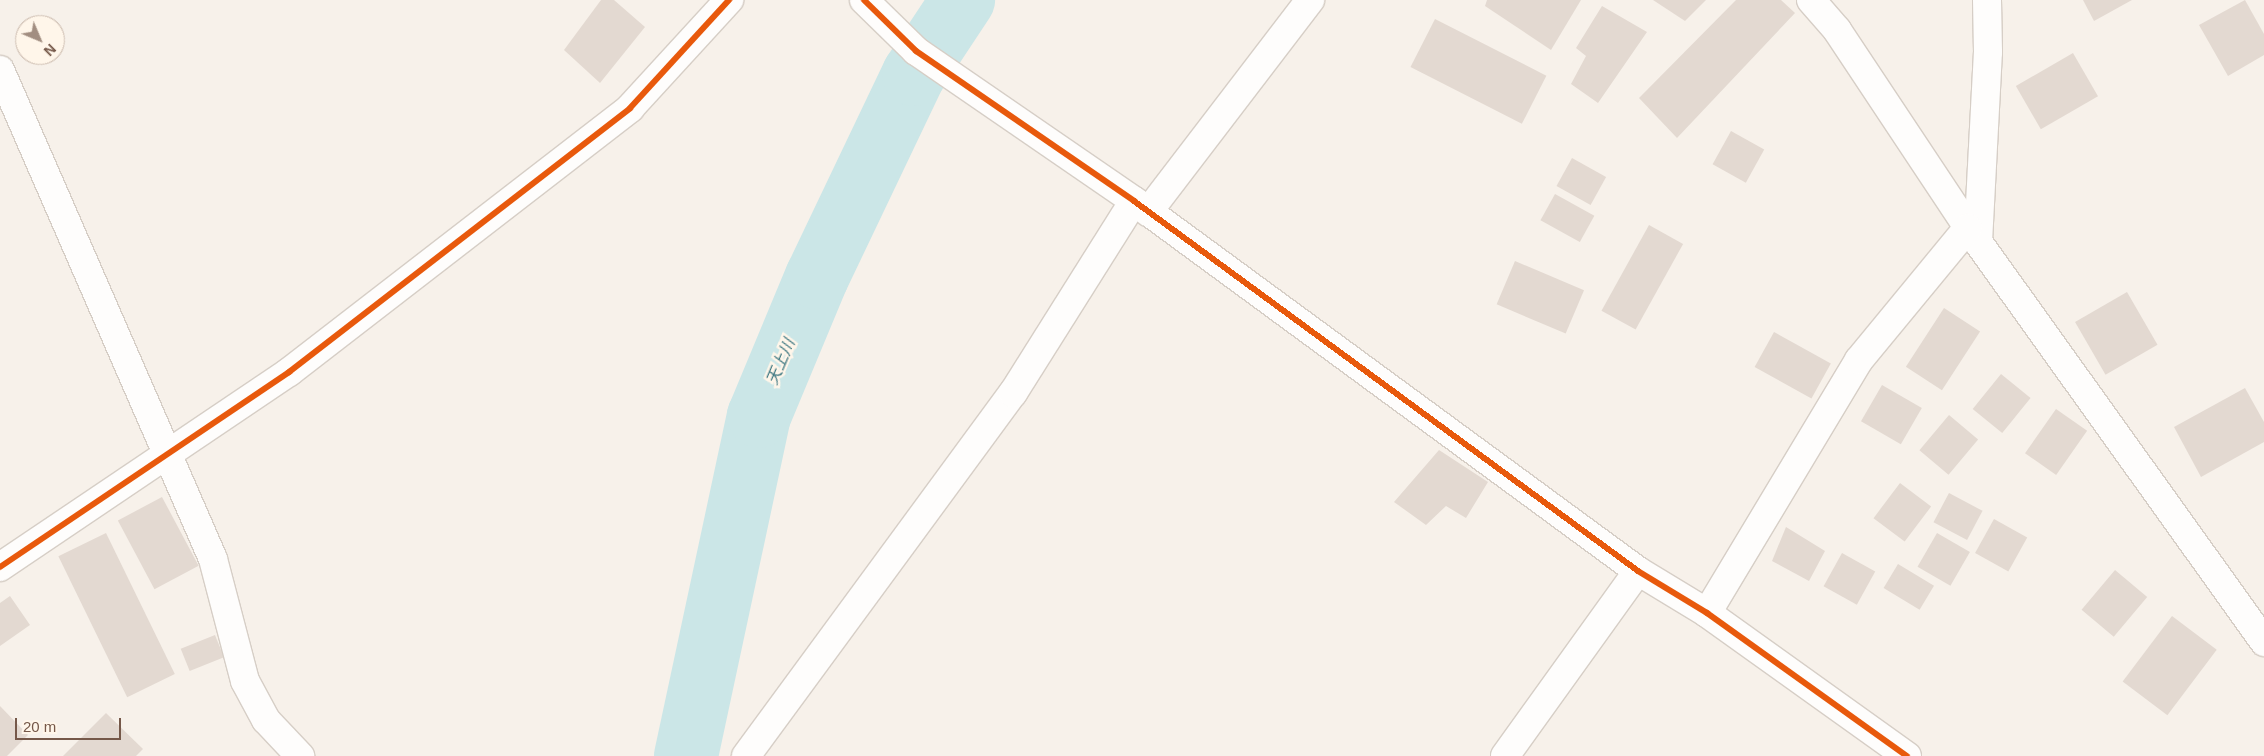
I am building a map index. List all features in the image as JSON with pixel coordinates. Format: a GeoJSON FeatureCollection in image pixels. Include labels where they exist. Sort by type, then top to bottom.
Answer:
{"type":"FeatureCollection","features":[{"type":"Feature","properties":{"kind":"street"},"geometry":{"type":"LineString","coordinates":[[0,567],[289,372],[630,108],[729,0]]}},
{"type":"Feature","properties":{"kind":"street"},"geometry":{"type":"LineString","coordinates":[[864,0],[927,58],[1141,206],[1638,571],[1707,613],[1907,756]]}},
{"type":"Feature","properties":{"kind":"street"},"geometry":{"type":"LineString","coordinates":[[746,756],[1013,392],[1141,206],[1310,0]]}},
{"type":"Feature","properties":{"kind":"street"},"geometry":{"type":"LineString","coordinates":[[1811,0],[1838,30],[1973,235],[2264,642]]}},
{"type":"Feature","properties":{"kind":"street"},"geometry":{"type":"LineString","coordinates":[[1707,613],[1859,360],[1973,235],[1988,52],[1987,0]]}},
{"type":"Feature","properties":{"kind":"street"},"geometry":{"type":"LineString","coordinates":[[0,70],[214,559],[245,681],[266,720],[300,756]]}},
{"type":"Feature","properties":{"kind":"street"},"geometry":{"type":"LineString","coordinates":[[1505,756],[1638,571]]}},
{"type":"Feature","properties":{"kind":"building"},"geometry":{"type":"Polygon","coordinates":[[[601,0],[614,0],[645,27],[600,83],[564,50],[601,0]]]}},
{"type":"Feature","properties":{"kind":"building"},"geometry":{"type":"Polygon","coordinates":[[[1487,0],[1581,0],[1551,50],[1485,6],[1487,0]]]}},
{"type":"Feature","properties":{"kind":"building"},"geometry":{"type":"Polygon","coordinates":[[[1653,0],[1706,0],[1685,21],[1653,0]]]}},
{"type":"Feature","properties":{"kind":"building"},"geometry":{"type":"Polygon","coordinates":[[[1736,0],[1781,0],[1795,13],[1677,138],[1639,98],[1736,0]]]}},
{"type":"Feature","properties":{"kind":"building"},"geometry":{"type":"Polygon","coordinates":[[[2083,0],[2132,0],[2094,21],[2083,0]]]}},
{"type":"Feature","properties":{"kind":"building"},"geometry":{"type":"Polygon","coordinates":[[[2245,0],[2264,34],[2264,55],[2228,76],[2199,25],[2245,0]]]}},
{"type":"Feature","properties":{"kind":"building"},"geometry":{"type":"Polygon","coordinates":[[[1602,6],[1647,32],[1598,103],[1571,84],[1586,56],[1576,48],[1602,6]]]}},
{"type":"Feature","properties":{"kind":"building"},"geometry":{"type":"Polygon","coordinates":[[[1435,19],[1546,76],[1522,124],[1410,67],[1435,19]]]}},
{"type":"Feature","properties":{"kind":"building"},"geometry":{"type":"Polygon","coordinates":[[[2073,53],[2098,96],[2041,129],[2016,86],[2073,53]]]}},
{"type":"Feature","properties":{"kind":"building"},"geometry":{"type":"Polygon","coordinates":[[[1731,131],[1764,149],[1746,183],[1713,164],[1731,131]]]}},
{"type":"Feature","properties":{"kind":"building"},"geometry":{"type":"Polygon","coordinates":[[[1572,158],[1606,177],[1591,205],[1556,186],[1572,158]]]}},
{"type":"Feature","properties":{"kind":"building"},"geometry":{"type":"Polygon","coordinates":[[[1555,194],[1594,216],[1580,242],[1540,220],[1555,194]]]}},
{"type":"Feature","properties":{"kind":"building"},"geometry":{"type":"Polygon","coordinates":[[[1649,225],[1683,244],[1636,330],[1601,311],[1649,225]]]}},
{"type":"Feature","properties":{"kind":"building"},"geometry":{"type":"Polygon","coordinates":[[[1515,261],[1584,290],[1566,334],[1497,304],[1515,261]]]}},
{"type":"Feature","properties":{"kind":"building"},"geometry":{"type":"Polygon","coordinates":[[[2127,292],[2158,345],[2106,375],[2075,322],[2127,292]]]}},
{"type":"Feature","properties":{"kind":"building"},"geometry":{"type":"Polygon","coordinates":[[[1944,308],[1980,331],[1942,390],[1906,367],[1944,308]]]}},
{"type":"Feature","properties":{"kind":"building"},"geometry":{"type":"Polygon","coordinates":[[[1774,332],[1831,364],[1811,398],[1755,367],[1774,332]]]}},
{"type":"Feature","properties":{"kind":"building"},"geometry":{"type":"Polygon","coordinates":[[[2001,374],[2031,398],[2002,433],[1973,409],[2001,374]]]}},
{"type":"Feature","properties":{"kind":"building"},"geometry":{"type":"Polygon","coordinates":[[[1882,385],[1922,408],[1901,444],[1861,421],[1882,385]]]}},
{"type":"Feature","properties":{"kind":"building"},"geometry":{"type":"Polygon","coordinates":[[[2245,388],[2264,422],[2264,442],[2201,477],[2174,427],[2245,388]]]}},
{"type":"Feature","properties":{"kind":"building"},"geometry":{"type":"Polygon","coordinates":[[[2056,409],[2087,431],[2056,475],[2025,453],[2056,409]]]}},
{"type":"Feature","properties":{"kind":"building"},"geometry":{"type":"Polygon","coordinates":[[[1949,415],[1978,439],[1949,475],[1919,450],[1949,415]]]}},
{"type":"Feature","properties":{"kind":"building"},"geometry":{"type":"Polygon","coordinates":[[[1439,450],[1488,482],[1466,518],[1446,506],[1426,525],[1394,502],[1439,450]]]}},
{"type":"Feature","properties":{"kind":"building"},"geometry":{"type":"Polygon","coordinates":[[[1900,483],[1931,506],[1905,542],[1874,518],[1900,483]]]}},
{"type":"Feature","properties":{"kind":"building"},"geometry":{"type":"Polygon","coordinates":[[[1949,493],[1983,511],[1967,540],[1934,522],[1949,493]]]}},
{"type":"Feature","properties":{"kind":"building"},"geometry":{"type":"Polygon","coordinates":[[[162,497],[199,566],[154,589],[118,520],[162,497]]]}},
{"type":"Feature","properties":{"kind":"building"},"geometry":{"type":"Polygon","coordinates":[[[1994,519],[2027,537],[2008,572],[1975,553],[1994,519]]]}},
{"type":"Feature","properties":{"kind":"building"},"geometry":{"type":"Polygon","coordinates":[[[1786,527],[1825,551],[1809,581],[1772,561],[1786,527]]]}},
{"type":"Feature","properties":{"kind":"building"},"geometry":{"type":"Polygon","coordinates":[[[106,533],[175,674],[127,697],[58,556],[106,533]]]}},
{"type":"Feature","properties":{"kind":"building"},"geometry":{"type":"Polygon","coordinates":[[[1937,533],[1970,552],[1950,586],[1918,567],[1937,533]]]}},
{"type":"Feature","properties":{"kind":"building"},"geometry":{"type":"Polygon","coordinates":[[[1842,553],[1875,571],[1857,605],[1824,586],[1842,553]]]}},
{"type":"Feature","properties":{"kind":"building"},"geometry":{"type":"Polygon","coordinates":[[[1898,564],[1934,586],[1920,610],[1884,588],[1898,564]]]}},
{"type":"Feature","properties":{"kind":"building"},"geometry":{"type":"Polygon","coordinates":[[[2115,570],[2147,597],[2114,637],[2082,610],[2115,570]]]}},
{"type":"Feature","properties":{"kind":"building"},"geometry":{"type":"Polygon","coordinates":[[[10,596],[30,625],[0,646],[0,603],[10,596]]]}},
{"type":"Feature","properties":{"kind":"building"},"geometry":{"type":"Polygon","coordinates":[[[2172,616],[2217,650],[2167,715],[2123,681],[2172,616]]]}},
{"type":"Feature","properties":{"kind":"building"},"geometry":{"type":"Polygon","coordinates":[[[215,635],[224,657],[190,671],[181,649],[215,635]]]}},
{"type":"Feature","properties":{"kind":"building"},"geometry":{"type":"Polygon","coordinates":[[[0,706],[28,735],[7,756],[0,756],[0,706]]]}},
{"type":"Feature","properties":{"kind":"building"},"geometry":{"type":"Polygon","coordinates":[[[106,713],[143,749],[136,756],[63,756],[106,713]]]}},
{"type":"Feature","properties":{"kind":"waterway","name":"天上川"},"geometry":{"type":"LineString","coordinates":[[686,756],[759,416],[817,277],[914,74],[963,0]]}},
{"type":"Feature","properties":{"kind":"cycle path"},"geometry":{"type":"LineString","coordinates":[[0,567],[289,372],[630,108],[729,0]]}},
{"type":"Feature","properties":{"kind":"cycle path"},"geometry":{"type":"LineString","coordinates":[[864,0],[916,51],[1134,201],[1638,571],[1707,613],[1907,756]]}}]}
